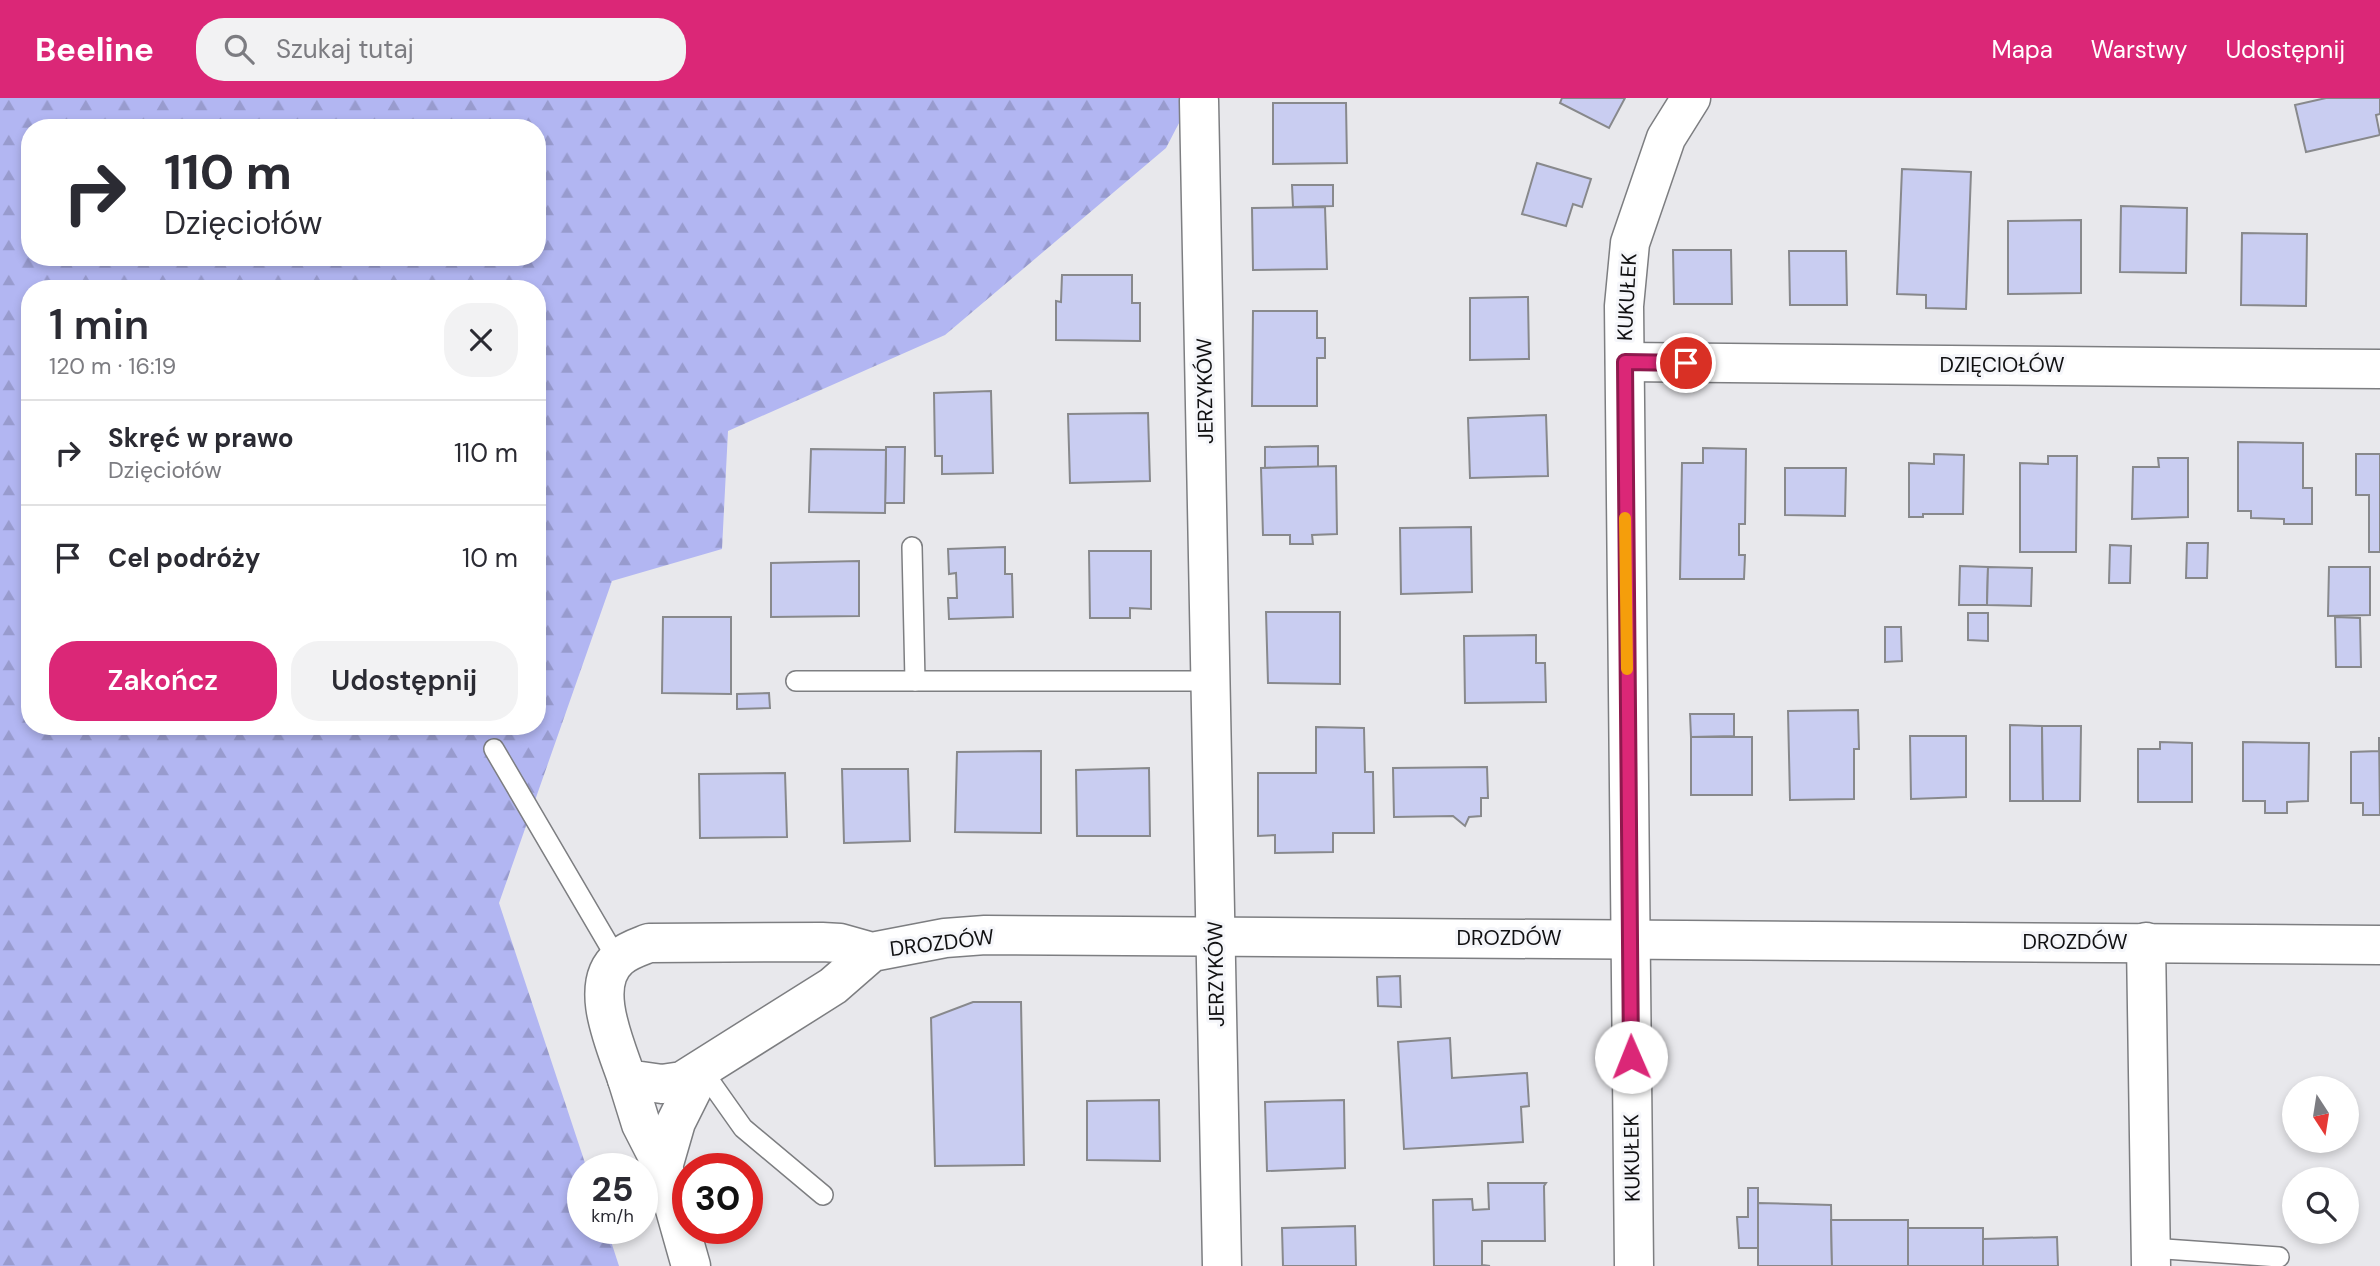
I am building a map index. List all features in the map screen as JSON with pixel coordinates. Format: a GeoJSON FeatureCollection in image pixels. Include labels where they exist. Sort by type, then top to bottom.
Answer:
{"type":"FeatureCollection","features":[{"type":"Feature","properties":{"kind":"street","name":"KUKUŁEK"},"geometry":{"type":"LineString","coordinates":[[1634,1266],[1624,306],[1630,243],[1667,138],[1691,98]]}},
{"type":"Feature","properties":{"kind":"street","name":"JERZYKÓW"},"geometry":{"type":"LineString","coordinates":[[1199,101],[1222,1266]]}},
{"type":"Feature","properties":{"kind":"street","name":"DZIĘCIOŁÓW"},"geometry":{"type":"LineString","coordinates":[[1625,362],[2380,369]]}},
{"type":"Feature","properties":{"kind":"street","name":"DROZDÓW"},"geometry":{"type":"LineString","coordinates":[[617,959],[632,949],[649,943],[822,942],[841,943],[872,952],[975,935],[2380,945]]}},
{"type":"Feature","properties":{"kind":"street","name":"DROZDÓW"},"geometry":{"type":"LineString","coordinates":[[2146,942],[2151,1257]]}},
{"type":"Feature","properties":{"kind":"street","name":"DROZDÓW"},"geometry":{"type":"LineString","coordinates":[[627,1079],[662,1084],[682,1081],[833,986],[872,952]]}},
{"type":"Feature","properties":{"kind":"street"},"geometry":{"type":"LineString","coordinates":[[617,959],[604,984],[606,1011],[641,1124],[663,1167],[691,1266]]}},
{"type":"Feature","properties":{"kind":"street"},"geometry":{"type":"LineString","coordinates":[[663,1167],[676,1122],[702,1070]]}},
{"type":"Feature","properties":{"kind":"lane"},"geometry":{"type":"LineString","coordinates":[[912,547],[915,681]]}},
{"type":"Feature","properties":{"kind":"lane"},"geometry":{"type":"LineString","coordinates":[[796,681],[1210,681]]}},
{"type":"Feature","properties":{"kind":"lane"},"geometry":{"type":"LineString","coordinates":[[494,749],[617,959]]}},
{"type":"Feature","properties":{"kind":"lane"},"geometry":{"type":"LineString","coordinates":[[702,1070],[743,1128],[823,1195]]}},
{"type":"Feature","properties":{"kind":"lane"},"geometry":{"type":"LineString","coordinates":[[2151,1257],[2279,1257]]}},
{"type":"Feature","properties":{"kind":"green space"},"geometry":{"type":"Polygon","coordinates":[[[0,98],[1192,98],[1166,148],[945,335],[728,431],[722,549],[612,581],[499,903],[582,1153],[567,1153],[567,1244],[612,1244],[619,1266],[0,1266],[0,98]]]}},
{"type":"Feature","properties":{"kind":"building"},"geometry":{"type":"Polygon","coordinates":[[[1562,98],[1625,98],[1609,128],[1560,103],[1562,98]]]}},
{"type":"Feature","properties":{"kind":"building"},"geometry":{"type":"Polygon","coordinates":[[[2326,98],[2380,98],[2380,114],[2376,115],[2380,135],[2306,152],[2295,105],[2326,98]]]}},
{"type":"Feature","properties":{"kind":"building"},"geometry":{"type":"Polygon","coordinates":[[[1273,103],[1346,103],[1347,163],[1273,164],[1273,103]]]}},
{"type":"Feature","properties":{"kind":"building"},"geometry":{"type":"Polygon","coordinates":[[[1537,163],[1591,179],[1582,207],[1573,204],[1566,226],[1522,214],[1537,163]]]}},
{"type":"Feature","properties":{"kind":"building"},"geometry":{"type":"Polygon","coordinates":[[[1902,169],[1971,172],[1966,309],[1926,308],[1926,295],[1897,294],[1902,169]]]}},
{"type":"Feature","properties":{"kind":"building"},"geometry":{"type":"Polygon","coordinates":[[[1292,185],[1333,185],[1333,206],[1293,207],[1292,185]]]}},
{"type":"Feature","properties":{"kind":"building"},"geometry":{"type":"Polygon","coordinates":[[[2121,206],[2187,208],[2186,273],[2120,272],[2121,206]]]}},
{"type":"Feature","properties":{"kind":"building"},"geometry":{"type":"Polygon","coordinates":[[[1325,207],[1327,269],[1253,270],[1252,208],[1325,207]]]}},
{"type":"Feature","properties":{"kind":"building"},"geometry":{"type":"Polygon","coordinates":[[[2081,220],[2081,293],[2008,294],[2008,221],[2081,220]]]}},
{"type":"Feature","properties":{"kind":"building"},"geometry":{"type":"Polygon","coordinates":[[[2242,233],[2307,234],[2306,306],[2241,305],[2242,233]]]}},
{"type":"Feature","properties":{"kind":"building"},"geometry":{"type":"Polygon","coordinates":[[[1673,250],[1731,250],[1732,304],[1674,304],[1673,250]]]}},
{"type":"Feature","properties":{"kind":"building"},"geometry":{"type":"Polygon","coordinates":[[[1789,251],[1846,251],[1847,305],[1790,305],[1789,251]]]}},
{"type":"Feature","properties":{"kind":"building"},"geometry":{"type":"Polygon","coordinates":[[[1062,275],[1132,275],[1132,303],[1140,303],[1140,341],[1056,340],[1056,301],[1061,302],[1062,275]]]}},
{"type":"Feature","properties":{"kind":"building"},"geometry":{"type":"Polygon","coordinates":[[[1528,297],[1529,359],[1470,360],[1470,298],[1528,297]]]}},
{"type":"Feature","properties":{"kind":"building"},"geometry":{"type":"Polygon","coordinates":[[[1253,311],[1317,311],[1317,338],[1325,338],[1325,358],[1317,358],[1317,406],[1252,406],[1253,311]]]}},
{"type":"Feature","properties":{"kind":"building"},"geometry":{"type":"Polygon","coordinates":[[[991,391],[993,473],[942,474],[942,456],[935,456],[934,393],[991,391]]]}},
{"type":"Feature","properties":{"kind":"building"},"geometry":{"type":"Polygon","coordinates":[[[1148,413],[1150,481],[1070,483],[1068,414],[1148,413]]]}},
{"type":"Feature","properties":{"kind":"building"},"geometry":{"type":"Polygon","coordinates":[[[1546,415],[1548,476],[1470,478],[1468,418],[1546,415]]]}},
{"type":"Feature","properties":{"kind":"building"},"geometry":{"type":"Polygon","coordinates":[[[2238,442],[2303,443],[2303,488],[2312,488],[2312,524],[2284,524],[2284,519],[2251,518],[2251,511],[2238,511],[2238,442]]]}},
{"type":"Feature","properties":{"kind":"building"},"geometry":{"type":"Polygon","coordinates":[[[1318,446],[1318,467],[1265,468],[1265,447],[1318,446]]]}},
{"type":"Feature","properties":{"kind":"building"},"geometry":{"type":"Polygon","coordinates":[[[886,447],[905,447],[904,503],[885,503],[886,447]]]}},
{"type":"Feature","properties":{"kind":"building"},"geometry":{"type":"Polygon","coordinates":[[[1703,448],[1746,449],[1745,524],[1739,524],[1739,555],[1745,555],[1744,579],[1680,579],[1682,463],[1703,463],[1703,448]]]}},
{"type":"Feature","properties":{"kind":"building"},"geometry":{"type":"Polygon","coordinates":[[[811,449],[886,450],[885,513],[809,512],[811,449]]]}},
{"type":"Feature","properties":{"kind":"building"},"geometry":{"type":"Polygon","coordinates":[[[1934,454],[1964,455],[1963,514],[1923,514],[1923,517],[1909,517],[1909,463],[1934,464],[1934,454]]]}},
{"type":"Feature","properties":{"kind":"building"},"geometry":{"type":"Polygon","coordinates":[[[2356,454],[2380,454],[2380,552],[2369,552],[2369,495],[2356,495],[2356,454]]]}},
{"type":"Feature","properties":{"kind":"building"},"geometry":{"type":"Polygon","coordinates":[[[2048,456],[2077,456],[2076,552],[2020,552],[2020,463],[2048,464],[2048,456]]]}},
{"type":"Feature","properties":{"kind":"building"},"geometry":{"type":"Polygon","coordinates":[[[2158,458],[2188,458],[2188,517],[2132,519],[2133,467],[2159,467],[2158,458]]]}},
{"type":"Feature","properties":{"kind":"building"},"geometry":{"type":"Polygon","coordinates":[[[1336,466],[1337,534],[1312,535],[1313,544],[1290,544],[1290,535],[1263,535],[1261,468],[1336,466]]]}},
{"type":"Feature","properties":{"kind":"building"},"geometry":{"type":"Polygon","coordinates":[[[1785,468],[1846,468],[1845,516],[1785,515],[1785,468]]]}},
{"type":"Feature","properties":{"kind":"building"},"geometry":{"type":"Polygon","coordinates":[[[1471,527],[1472,592],[1401,594],[1400,528],[1471,527]]]}},
{"type":"Feature","properties":{"kind":"building"},"geometry":{"type":"Polygon","coordinates":[[[2187,543],[2208,543],[2207,578],[2186,578],[2187,543]]]}},
{"type":"Feature","properties":{"kind":"building"},"geometry":{"type":"Polygon","coordinates":[[[2110,545],[2131,546],[2130,583],[2109,583],[2110,545]]]}},
{"type":"Feature","properties":{"kind":"building"},"geometry":{"type":"Polygon","coordinates":[[[1005,547],[1005,574],[1012,574],[1013,617],[949,619],[948,598],[957,598],[956,573],[949,574],[948,549],[1005,547]]]}},
{"type":"Feature","properties":{"kind":"building"},"geometry":{"type":"Polygon","coordinates":[[[1089,551],[1151,551],[1151,609],[1130,608],[1130,618],[1090,618],[1089,551]]]}},
{"type":"Feature","properties":{"kind":"building"},"geometry":{"type":"Polygon","coordinates":[[[859,561],[859,616],[771,617],[771,563],[859,561]]]}},
{"type":"Feature","properties":{"kind":"building"},"geometry":{"type":"Polygon","coordinates":[[[1960,566],[1988,567],[1987,605],[1959,605],[1960,566]]]}},
{"type":"Feature","properties":{"kind":"building"},"geometry":{"type":"Polygon","coordinates":[[[1988,567],[2032,568],[2031,606],[1987,605],[1988,567]]]}},
{"type":"Feature","properties":{"kind":"building"},"geometry":{"type":"Polygon","coordinates":[[[2329,567],[2370,567],[2370,615],[2328,616],[2329,567]]]}},
{"type":"Feature","properties":{"kind":"building"},"geometry":{"type":"Polygon","coordinates":[[[1266,612],[1340,612],[1340,684],[1268,683],[1266,612]]]}},
{"type":"Feature","properties":{"kind":"building"},"geometry":{"type":"Polygon","coordinates":[[[1968,613],[1988,613],[1988,641],[1968,640],[1968,613]]]}},
{"type":"Feature","properties":{"kind":"building"},"geometry":{"type":"Polygon","coordinates":[[[663,617],[731,617],[731,694],[662,693],[663,617]]]}},
{"type":"Feature","properties":{"kind":"building"},"geometry":{"type":"Polygon","coordinates":[[[2335,617],[2360,618],[2361,667],[2336,667],[2335,617]]]}},
{"type":"Feature","properties":{"kind":"building"},"geometry":{"type":"Polygon","coordinates":[[[1885,627],[1901,627],[1902,661],[1885,662],[1885,627]]]}},
{"type":"Feature","properties":{"kind":"building"},"geometry":{"type":"Polygon","coordinates":[[[1536,635],[1536,663],[1545,663],[1546,702],[1465,703],[1464,636],[1536,635]]]}},
{"type":"Feature","properties":{"kind":"building"},"geometry":{"type":"Polygon","coordinates":[[[769,693],[770,708],[737,709],[737,694],[769,693]]]}},
{"type":"Feature","properties":{"kind":"building"},"geometry":{"type":"Polygon","coordinates":[[[1858,710],[1859,749],[1854,749],[1854,799],[1790,800],[1788,711],[1858,710]]]}},
{"type":"Feature","properties":{"kind":"building"},"geometry":{"type":"Polygon","coordinates":[[[1690,714],[1734,714],[1734,736],[1691,737],[1690,714]]]}},
{"type":"Feature","properties":{"kind":"building"},"geometry":{"type":"Polygon","coordinates":[[[2010,725],[2042,726],[2043,801],[2010,801],[2010,725]]]}},
{"type":"Feature","properties":{"kind":"building"},"geometry":{"type":"Polygon","coordinates":[[[2042,726],[2081,726],[2080,801],[2043,801],[2042,726]]]}},
{"type":"Feature","properties":{"kind":"building"},"geometry":{"type":"Polygon","coordinates":[[[1316,727],[1364,728],[1365,772],[1373,772],[1374,833],[1333,833],[1333,852],[1275,853],[1275,835],[1258,836],[1258,773],[1316,773],[1316,727]]]}},
{"type":"Feature","properties":{"kind":"building"},"geometry":{"type":"Polygon","coordinates":[[[1910,736],[1966,736],[1966,797],[1911,799],[1910,736]]]}},
{"type":"Feature","properties":{"kind":"building"},"geometry":{"type":"Polygon","coordinates":[[[1691,737],[1752,737],[1752,795],[1691,795],[1691,737]]]}},
{"type":"Feature","properties":{"kind":"building"},"geometry":{"type":"Polygon","coordinates":[[[2379,737],[2380,815],[2363,815],[2363,803],[2351,803],[2351,752],[2379,751],[2379,737]]]}},
{"type":"Feature","properties":{"kind":"building"},"geometry":{"type":"Polygon","coordinates":[[[2160,742],[2192,743],[2192,802],[2138,802],[2138,749],[2160,749],[2160,742]]]}},
{"type":"Feature","properties":{"kind":"building"},"geometry":{"type":"Polygon","coordinates":[[[2243,742],[2309,743],[2308,801],[2287,802],[2287,813],[2265,813],[2265,801],[2243,801],[2243,742]]]}},
{"type":"Feature","properties":{"kind":"building"},"geometry":{"type":"Polygon","coordinates":[[[1041,751],[1041,833],[955,832],[957,752],[1041,751]]]}},
{"type":"Feature","properties":{"kind":"building"},"geometry":{"type":"Polygon","coordinates":[[[1487,767],[1488,798],[1481,798],[1481,816],[1469,817],[1465,826],[1453,816],[1394,817],[1393,768],[1487,767]]]}},
{"type":"Feature","properties":{"kind":"building"},"geometry":{"type":"Polygon","coordinates":[[[1149,768],[1150,836],[1077,836],[1076,770],[1149,768]]]}},
{"type":"Feature","properties":{"kind":"building"},"geometry":{"type":"Polygon","coordinates":[[[842,769],[908,769],[910,841],[844,843],[842,769]]]}},
{"type":"Feature","properties":{"kind":"building"},"geometry":{"type":"Polygon","coordinates":[[[785,773],[787,837],[700,838],[699,774],[785,773]]]}},
{"type":"Feature","properties":{"kind":"building"},"geometry":{"type":"Polygon","coordinates":[[[1400,976],[1401,1007],[1378,1006],[1377,977],[1400,976]]]}},
{"type":"Feature","properties":{"kind":"building"},"geometry":{"type":"Polygon","coordinates":[[[973,1002],[1021,1002],[1024,1165],[935,1166],[931,1018],[973,1002]]]}},
{"type":"Feature","properties":{"kind":"building"},"geometry":{"type":"Polygon","coordinates":[[[1450,1038],[1452,1078],[1527,1073],[1529,1106],[1521,1107],[1523,1142],[1404,1149],[1398,1042],[1450,1038]]]}},
{"type":"Feature","properties":{"kind":"building"},"geometry":{"type":"Polygon","coordinates":[[[1159,1100],[1160,1161],[1087,1160],[1087,1101],[1159,1100]]]}},
{"type":"Feature","properties":{"kind":"building"},"geometry":{"type":"Polygon","coordinates":[[[1344,1100],[1345,1168],[1267,1171],[1265,1102],[1344,1100]]]}},
{"type":"Feature","properties":{"kind":"building"},"geometry":{"type":"Polygon","coordinates":[[[1488,1183],[1546,1183],[1545,1241],[1482,1241],[1482,1265],[1490,1266],[1434,1266],[1433,1200],[1472,1199],[1473,1210],[1489,1209],[1488,1183]]]}},
{"type":"Feature","properties":{"kind":"building"},"geometry":{"type":"Polygon","coordinates":[[[1748,1188],[1758,1188],[1758,1248],[1739,1248],[1737,1217],[1748,1217],[1748,1188]]]}},
{"type":"Feature","properties":{"kind":"building"},"geometry":{"type":"Polygon","coordinates":[[[1758,1203],[1831,1205],[1832,1266],[1758,1266],[1758,1203]]]}},
{"type":"Feature","properties":{"kind":"building"},"geometry":{"type":"Polygon","coordinates":[[[1831,1220],[1908,1220],[1908,1266],[1832,1266],[1831,1220]]]}},
{"type":"Feature","properties":{"kind":"building"},"geometry":{"type":"Polygon","coordinates":[[[1355,1226],[1356,1266],[1283,1266],[1282,1228],[1355,1226]]]}},
{"type":"Feature","properties":{"kind":"building"},"geometry":{"type":"Polygon","coordinates":[[[1908,1228],[1983,1228],[1983,1266],[1908,1266],[1908,1228]]]}},
{"type":"Feature","properties":{"kind":"building"},"geometry":{"type":"Polygon","coordinates":[[[2057,1237],[2058,1266],[1983,1266],[1983,1239],[2057,1237]]]}},
{"type":"Feature","properties":{"kind":"slow traffic"},"geometry":{"type":"LineString","coordinates":[[1625,518],[1627,669]]}},
{"type":"Feature","properties":{"kind":"route"},"geometry":{"type":"LineString","coordinates":[[1631,1057],[1625,362],[1686,363]]}}]}
